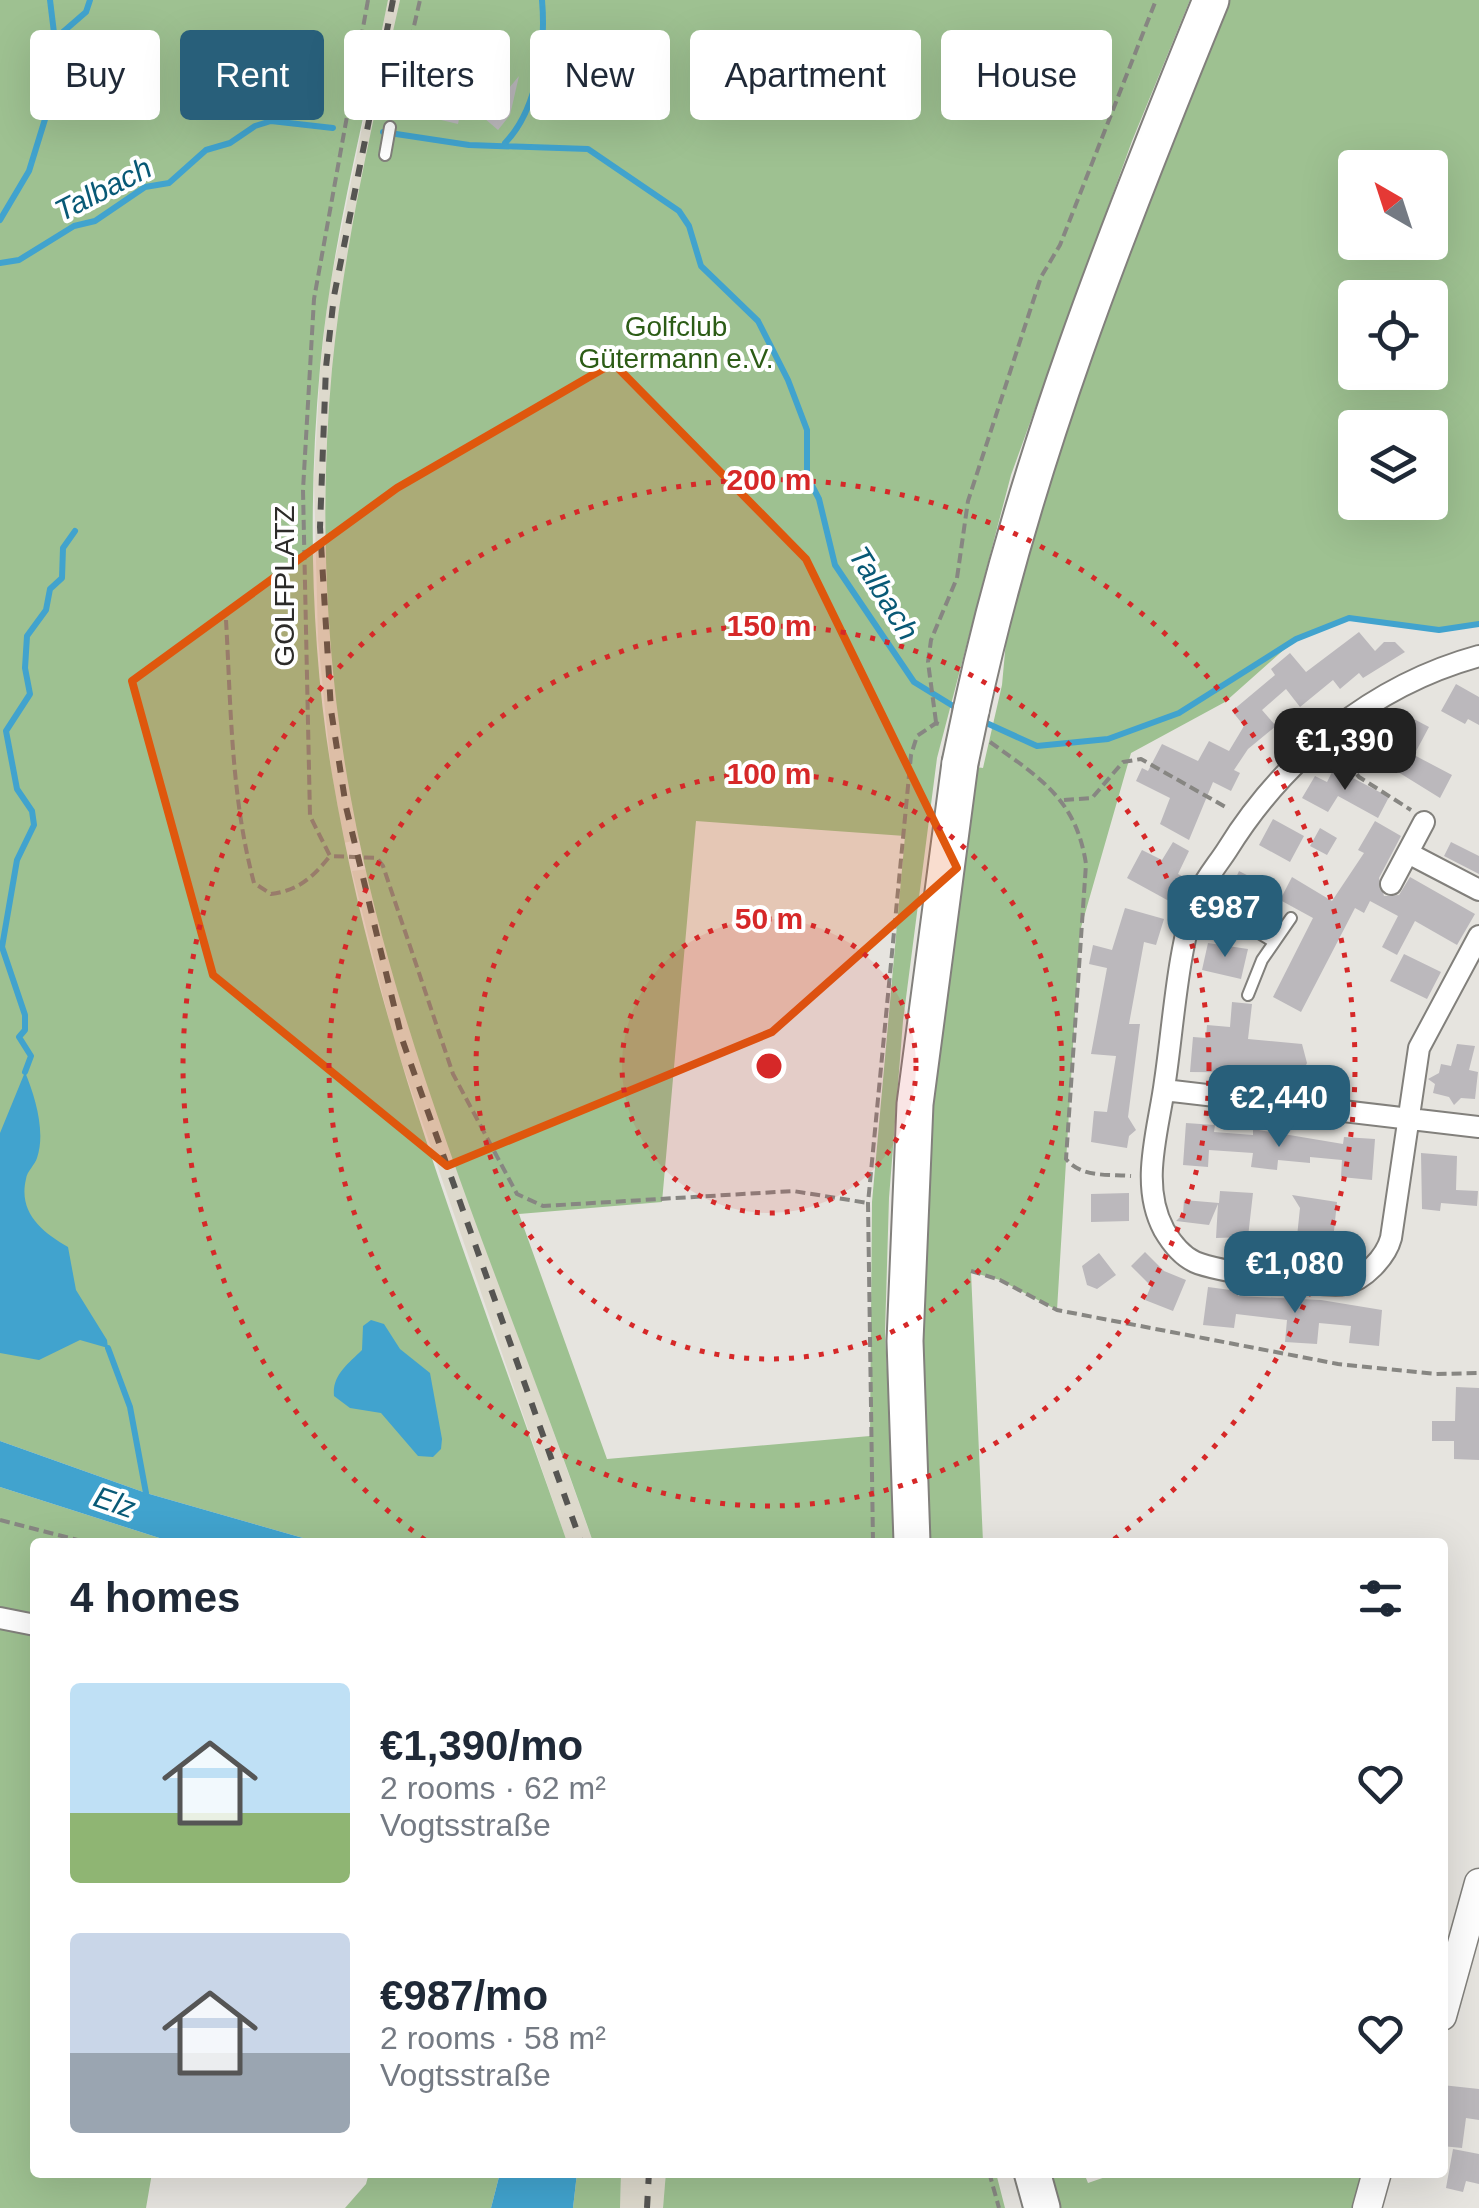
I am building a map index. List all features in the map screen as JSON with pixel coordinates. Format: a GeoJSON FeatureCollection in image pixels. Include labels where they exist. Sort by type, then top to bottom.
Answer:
{"type":"FeatureCollection","features":[{"type":"Feature","properties":{"kind":"highway"},"geometry":{"type":"LineString","coordinates":[[912,1538],[906,1342],[915,1104],[960,763],[1018,524],[1078,338],[1210,0]]}},
{"type":"Feature","properties":{"kind":"highway"},"geometry":{"type":"LineString","coordinates":[[1034,2178],[1042,2208]]}},
{"type":"Feature","properties":{"kind":"street"},"geometry":{"type":"LineString","coordinates":[[1479,656],[1452,663],[1386,695],[1326,736],[1281,774],[1246,819],[1198,895],[1153,1177],[1152,1196],[1163,1228],[1178,1250],[1194,1262],[1229,1272],[1344,1284],[1366,1273],[1384,1254],[1391,1238],[1426,1030],[1479,936]]}},
{"type":"Feature","properties":{"kind":"street"},"geometry":{"type":"LineString","coordinates":[[1391,884],[1424,822]]}},
{"type":"Feature","properties":{"kind":"street"},"geometry":{"type":"LineString","coordinates":[[1408,852],[1479,890]]}},
{"type":"Feature","properties":{"kind":"street"},"geometry":{"type":"LineString","coordinates":[[1164,1090],[1479,1127]]}},
{"type":"Feature","properties":{"kind":"street"},"geometry":{"type":"LineString","coordinates":[[0,1618],[30,1624]]}},
{"type":"Feature","properties":{"kind":"street"},"geometry":{"type":"LineString","coordinates":[[1448,1994],[1479,1883]]}},
{"type":"Feature","properties":{"kind":"street"},"geometry":{"type":"LineString","coordinates":[[1367,2208],[1375,2178]]}},
{"type":"Feature","properties":{"kind":"lane"},"geometry":{"type":"LineString","coordinates":[[385,155],[389,133]]}},
{"type":"Feature","properties":{"kind":"lane"},"geometry":{"type":"LineString","coordinates":[[1198,895],[1274,942]]}},
{"type":"Feature","properties":{"kind":"lane"},"geometry":{"type":"LineString","coordinates":[[1248,995],[1274,942],[1291,918]]}},
{"type":"Feature","properties":{"kind":"path","name":"GOLFPLATZ"},"geometry":{"type":"LineString","coordinates":[[330,856],[310,816],[304,490],[314,299],[368,0]]}},
{"type":"Feature","properties":{"kind":"path"},"geometry":{"type":"LineString","coordinates":[[389,133],[420,0]]}},
{"type":"Feature","properties":{"kind":"path"},"geometry":{"type":"LineString","coordinates":[[936,723],[928,662],[930,640],[957,578],[968,501],[1028,312],[1060,245],[1156,0]]}},
{"type":"Feature","properties":{"kind":"path"},"geometry":{"type":"LineString","coordinates":[[226,620],[233,752],[244,846],[254,882],[271,894],[292,891],[312,878],[330,856],[377,858],[383,866],[416,976],[470,1109],[517,1194],[543,1206],[793,1191],[868,1203],[873,1538]]}},
{"type":"Feature","properties":{"kind":"path"},"geometry":{"type":"LineString","coordinates":[[1326,736],[1359,777],[1424,822]]}},
{"type":"Feature","properties":{"kind":"path"},"geometry":{"type":"LineString","coordinates":[[1153,1177],[1086,1173],[1075,1170],[1066,1159],[1086,864],[1081,828],[1064,800],[1092,798],[1123,762],[1141,759],[1246,819]]}},
{"type":"Feature","properties":{"kind":"path"},"geometry":{"type":"LineString","coordinates":[[971,1272],[1076,1314],[1338,1364],[1436,1374],[1479,1373]]}},
{"type":"Feature","properties":{"kind":"path"},"geometry":{"type":"LineString","coordinates":[[0,1520],[70,1538]]}},
{"type":"Feature","properties":{"kind":"path"},"geometry":{"type":"LineString","coordinates":[[990,2178],[998,2208]]}},
{"type":"Feature","properties":{"kind":"highlighted area"},"geometry":{"type":"Polygon","coordinates":[[[613,363],[806,559],[957,868],[772,1032],[447,1166],[213,975],[132,681],[397,488],[613,363]]]}},
{"type":"Feature","properties":{"kind":"shaded area"},"geometry":{"type":"Polygon","coordinates":[[[388,0],[400,0],[394,30],[382,30],[388,0]]]}},
{"type":"Feature","properties":{"kind":"shaded area"},"geometry":{"type":"Polygon","coordinates":[[[364,120],[376,120],[341,296],[328,443],[332,652],[346,767],[360,839],[344,843],[331,769],[318,640],[314,479],[328,295],[364,120]]]}},
{"type":"Feature","properties":{"kind":"shaded area"},"geometry":{"type":"Polygon","coordinates":[[[368,869],[411,1035],[592,1538],[566,1538],[394,1040],[352,871],[368,869]]]}},
{"type":"Feature","properties":{"kind":"shaded area"},"geometry":{"type":"Polygon","coordinates":[[[621,2178],[666,2178],[663,2208],[620,2208],[621,2178]]]}},
{"type":"Feature","properties":{"kind":"green space"},"geometry":{"type":"Polygon","coordinates":[[[0,0],[388,0],[382,30],[344,30],[344,120],[363,120],[340,229],[320,368],[313,520],[319,674],[332,774],[375,970],[433,1162],[566,1538],[303,1538],[146,1493],[0,1441],[0,0]]]}},
{"type":"Feature","properties":{"kind":"green space","name":"Golfclub Gütermann e.V."},"geometry":{"type":"Polygon","coordinates":[[[400,0],[1190,0],[1132,141],[1011,475],[937,758],[903,1021],[889,1198],[885,1333],[896,1538],[592,1538],[426,1082],[371,894],[351,799],[335,692],[325,530],[328,422],[344,276],[374,120],[510,120],[510,30],[393,30],[400,0]],[[696,821],[662,1202],[519,1214],[607,1459],[870,1436],[872,1202],[905,836],[696,821]]]}},
{"type":"Feature","properties":{"kind":"green space"},"geometry":{"type":"Polygon","coordinates":[[[1230,0],[1479,0],[1479,624],[1439,630],[1349,618],[1296,639],[1225,702],[1131,753],[1080,931],[1057,1310],[1000,1280],[971,1272],[983,1538],[929,1538],[923,1266],[931,1100],[976,767],[983,768],[1002,685],[1006,641],[1051,474],[1099,327],[1230,0]]]}},
{"type":"Feature","properties":{"kind":"green space"},"geometry":{"type":"Polygon","coordinates":[[[0,1487],[159,1538],[30,1538],[30,2178],[151,2178],[146,2208],[0,2208],[0,1487]]]}},
{"type":"Feature","properties":{"kind":"green space"},"geometry":{"type":"Polygon","coordinates":[[[368,2178],[499,2178],[491,2208],[345,2208],[368,2178]]]}},
{"type":"Feature","properties":{"kind":"green space"},"geometry":{"type":"Polygon","coordinates":[[[576,2178],[621,2178],[620,2208],[573,2208],[576,2178]]]}},
{"type":"Feature","properties":{"kind":"green space"},"geometry":{"type":"Polygon","coordinates":[[[666,2178],[997,2178],[1005,2208],[663,2208],[666,2178]]]}},
{"type":"Feature","properties":{"kind":"green space"},"geometry":{"type":"Polygon","coordinates":[[[1050,2178],[1086,2178],[1088,2183],[1103,2178],[1361,2178],[1354,2208],[1059,2208],[1050,2178]]]}},
{"type":"Feature","properties":{"kind":"water"},"geometry":{"type":"Polygon","coordinates":[[[25,1072],[40,1126],[37,1158],[24,1191],[29,1212],[41,1228],[68,1247],[76,1290],[108,1348],[80,1340],[39,1360],[0,1353],[0,1133],[25,1072]]]}},
{"type":"Feature","properties":{"kind":"water"},"geometry":{"type":"Polygon","coordinates":[[[371,1320],[384,1324],[400,1349],[430,1373],[442,1439],[441,1449],[433,1457],[418,1456],[381,1413],[350,1408],[334,1396],[338,1376],[362,1350],[363,1326],[371,1320]]]}},
{"type":"Feature","properties":{"kind":"water","name":"Elz"},"geometry":{"type":"Polygon","coordinates":[[[0,1441],[146,1493],[303,1538],[159,1538],[0,1487],[0,1441]]]}},
{"type":"Feature","properties":{"kind":"water"},"geometry":{"type":"Polygon","coordinates":[[[499,2178],[576,2178],[573,2208],[491,2208],[499,2178]]]}},
{"type":"Feature","properties":{"kind":"building"},"geometry":{"type":"Polygon","coordinates":[[[519,76],[510,115],[510,87],[519,76]]]}},
{"type":"Feature","properties":{"kind":"building"},"geometry":{"type":"Polygon","coordinates":[[[486,120],[506,120],[498,130],[486,120]]]}},
{"type":"Feature","properties":{"kind":"building"},"geometry":{"type":"Polygon","coordinates":[[[1359,632],[1375,651],[1384,642],[1395,642],[1405,652],[1363,678],[1359,673],[1340,689],[1333,680],[1300,707],[1286,689],[1262,710],[1276,726],[1248,749],[1234,770],[1240,773],[1231,791],[1213,782],[1189,840],[1160,824],[1170,798],[1136,781],[1142,768],[1148,771],[1162,744],[1198,761],[1209,741],[1229,751],[1244,726],[1232,711],[1275,675],[1271,669],[1290,653],[1306,672],[1359,632]]]}},
{"type":"Feature","properties":{"kind":"building"},"geometry":{"type":"Polygon","coordinates":[[[1456,684],[1479,697],[1479,725],[1468,719],[1465,724],[1441,711],[1456,684]]]}},
{"type":"Feature","properties":{"kind":"building"},"geometry":{"type":"Polygon","coordinates":[[[1412,718],[1429,727],[1414,755],[1452,775],[1440,798],[1361,749],[1376,723],[1401,738],[1412,718]]]}},
{"type":"Feature","properties":{"kind":"building"},"geometry":{"type":"Polygon","coordinates":[[[1334,768],[1389,797],[1378,818],[1338,796],[1328,812],[1302,798],[1315,776],[1327,782],[1334,768]]]}},
{"type":"Feature","properties":{"kind":"building"},"geometry":{"type":"Polygon","coordinates":[[[1273,819],[1304,836],[1290,862],[1259,845],[1273,819]]]}},
{"type":"Feature","properties":{"kind":"building"},"geometry":{"type":"Polygon","coordinates":[[[1375,821],[1401,836],[1379,878],[1384,896],[1399,895],[1410,877],[1475,914],[1457,945],[1415,921],[1397,955],[1382,947],[1398,916],[1370,901],[1364,913],[1355,908],[1301,1012],[1273,997],[1313,918],[1280,900],[1292,877],[1332,901],[1364,853],[1358,850],[1375,821]]]}},
{"type":"Feature","properties":{"kind":"building"},"geometry":{"type":"Polygon","coordinates":[[[1320,828],[1337,838],[1327,855],[1310,846],[1320,828]]]}},
{"type":"Feature","properties":{"kind":"building"},"geometry":{"type":"Polygon","coordinates":[[[1173,842],[1189,851],[1178,874],[1190,880],[1182,900],[1171,895],[1169,901],[1127,878],[1142,850],[1162,860],[1173,842]]]}},
{"type":"Feature","properties":{"kind":"building"},"geometry":{"type":"Polygon","coordinates":[[[1451,842],[1479,856],[1479,874],[1444,856],[1451,842]]]}},
{"type":"Feature","properties":{"kind":"building"},"geometry":{"type":"Polygon","coordinates":[[[1239,871],[1274,889],[1262,912],[1228,895],[1239,871]]]}},
{"type":"Feature","properties":{"kind":"building"},"geometry":{"type":"Polygon","coordinates":[[[1125,908],[1164,919],[1156,945],[1144,942],[1129,1024],[1140,1024],[1128,1117],[1136,1130],[1129,1136],[1127,1148],[1091,1142],[1094,1111],[1107,1112],[1116,1056],[1091,1054],[1107,968],[1089,964],[1093,945],[1112,950],[1125,908]]]}},
{"type":"Feature","properties":{"kind":"building"},"geometry":{"type":"Polygon","coordinates":[[[1208,943],[1248,949],[1241,979],[1202,970],[1208,943]]]}},
{"type":"Feature","properties":{"kind":"building"},"geometry":{"type":"Polygon","coordinates":[[[1404,954],[1441,972],[1427,999],[1390,981],[1404,954]]]}},
{"type":"Feature","properties":{"kind":"building"},"geometry":{"type":"Polygon","coordinates":[[[1232,1002],[1252,1004],[1248,1039],[1302,1044],[1307,1063],[1300,1077],[1284,1078],[1284,1082],[1266,1080],[1267,1073],[1190,1072],[1193,1037],[1206,1038],[1207,1025],[1230,1027],[1232,1002]]]}},
{"type":"Feature","properties":{"kind":"building"},"geometry":{"type":"Polygon","coordinates":[[[1457,1044],[1475,1046],[1469,1070],[1478,1072],[1475,1099],[1461,1098],[1454,1105],[1449,1097],[1433,1093],[1435,1084],[1428,1079],[1439,1073],[1441,1064],[1451,1066],[1457,1044]]]}},
{"type":"Feature","properties":{"kind":"building"},"geometry":{"type":"Polygon","coordinates":[[[1186,1123],[1215,1125],[1214,1132],[1253,1135],[1253,1129],[1343,1144],[1344,1137],[1375,1139],[1372,1180],[1341,1177],[1342,1160],[1310,1157],[1310,1163],[1278,1160],[1277,1170],[1251,1167],[1253,1153],[1209,1150],[1208,1167],[1183,1165],[1186,1123]]]}},
{"type":"Feature","properties":{"kind":"building"},"geometry":{"type":"Polygon","coordinates":[[[1421,1153],[1457,1156],[1456,1190],[1478,1191],[1477,1206],[1441,1203],[1440,1211],[1422,1209],[1421,1153]]]}},
{"type":"Feature","properties":{"kind":"building"},"geometry":{"type":"Polygon","coordinates":[[[1220,1191],[1253,1193],[1248,1237],[1216,1238],[1218,1204],[1209,1225],[1176,1221],[1183,1214],[1184,1200],[1219,1203],[1220,1191]]]}},
{"type":"Feature","properties":{"kind":"building"},"geometry":{"type":"Polygon","coordinates":[[[1129,1193],[1129,1221],[1091,1222],[1091,1194],[1129,1193]]]}},
{"type":"Feature","properties":{"kind":"building"},"geometry":{"type":"Polygon","coordinates":[[[1292,1195],[1337,1202],[1332,1250],[1296,1246],[1300,1208],[1292,1195]]]}},
{"type":"Feature","properties":{"kind":"building"},"geometry":{"type":"Polygon","coordinates":[[[1145,1252],[1164,1271],[1186,1280],[1173,1311],[1145,1300],[1151,1286],[1131,1266],[1145,1252]]]}},
{"type":"Feature","properties":{"kind":"building"},"geometry":{"type":"Polygon","coordinates":[[[1099,1253],[1116,1275],[1097,1289],[1087,1285],[1082,1266],[1099,1253]]]}},
{"type":"Feature","properties":{"kind":"building"},"geometry":{"type":"Polygon","coordinates":[[[1208,1287],[1238,1291],[1238,1296],[1321,1300],[1382,1310],[1379,1346],[1349,1343],[1351,1326],[1319,1323],[1317,1344],[1285,1342],[1287,1320],[1236,1314],[1234,1328],[1203,1325],[1208,1287]]]}},
{"type":"Feature","properties":{"kind":"building"},"geometry":{"type":"Polygon","coordinates":[[[1456,1387],[1479,1388],[1479,1460],[1454,1459],[1454,1441],[1432,1441],[1432,1421],[1455,1421],[1456,1387]]]}},
{"type":"Feature","properties":{"kind":"building"},"geometry":{"type":"Polygon","coordinates":[[[1448,2086],[1479,2089],[1479,2120],[1466,2118],[1462,2148],[1448,2147],[1448,2086]]]}},
{"type":"Feature","properties":{"kind":"building"},"geometry":{"type":"Polygon","coordinates":[[[1453,2149],[1479,2154],[1479,2184],[1466,2181],[1463,2192],[1446,2188],[1453,2149]]]}},
{"type":"Feature","properties":{"kind":"waterway"},"geometry":{"type":"LineString","coordinates":[[0,220],[29,171],[59,74],[50,0]]}},
{"type":"Feature","properties":{"kind":"waterway"},"geometry":{"type":"LineString","coordinates":[[65,30],[86,12],[90,0]]}},
{"type":"Feature","properties":{"kind":"waterway"},"geometry":{"type":"LineString","coordinates":[[505,143],[525,113],[537,76],[543,37],[542,0]]}},
{"type":"Feature","properties":{"kind":"waterway","name":"Talbach"},"geometry":{"type":"LineString","coordinates":[[0,263],[19,260],[74,226],[95,221],[145,187],[169,183],[206,150],[230,143],[255,126],[271,121],[333,128]]}},
{"type":"Feature","properties":{"kind":"waterway","name":"Talbach"},"geometry":{"type":"LineString","coordinates":[[383,132],[469,145],[588,149],[679,211],[689,226],[701,266],[758,321],[788,380],[807,430],[807,476],[819,499],[835,565],[914,682],[958,709]]}},
{"type":"Feature","properties":{"kind":"waterway"},"geometry":{"type":"LineString","coordinates":[[25,1072],[31,1056],[19,1037],[25,1030],[25,1015],[2,947],[17,860],[34,825],[32,811],[17,789],[6,731],[30,694],[25,668],[27,636],[46,610],[50,589],[62,578],[63,548],[75,531]]}},
{"type":"Feature","properties":{"kind":"waterway","name":"Talbach"},"geometry":{"type":"LineString","coordinates":[[982,721],[1037,746],[1108,739],[1179,713],[1296,639],[1349,618],[1439,630],[1479,624]]}},
{"type":"Feature","properties":{"kind":"waterway","name":"Elz"},"geometry":{"type":"LineString","coordinates":[[108,1348],[130,1407],[146,1493]]}},
{"type":"Feature","properties":{"kind":"railway"},"geometry":{"type":"LineString","coordinates":[[393,0],[334,296],[326,367],[320,527],[331,710],[346,807],[402,1039],[580,1538]]}},
{"type":"Feature","properties":{"kind":"railway"},"geometry":{"type":"LineString","coordinates":[[647,2208],[649,2178]]}}]}
